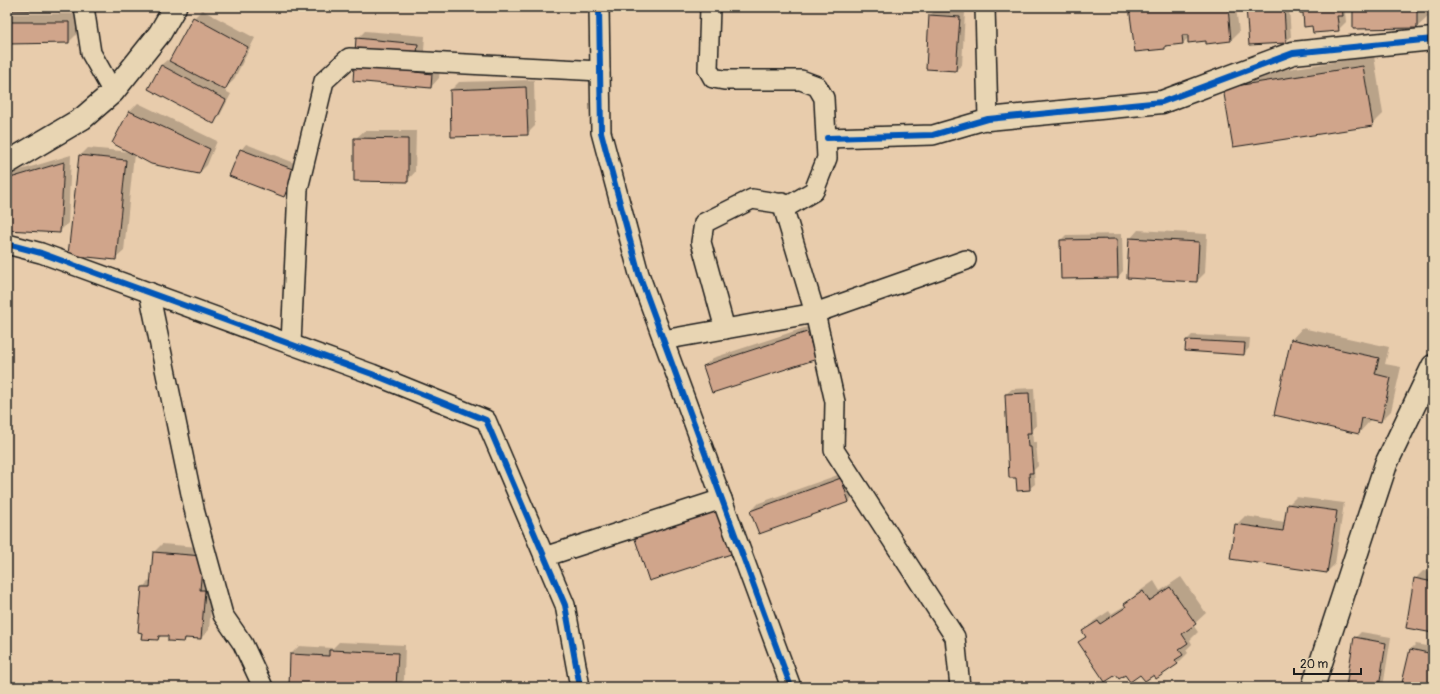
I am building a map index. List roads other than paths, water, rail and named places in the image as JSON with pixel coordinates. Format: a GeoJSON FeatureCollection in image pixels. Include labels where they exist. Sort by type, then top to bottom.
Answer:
{"type":"FeatureCollection","features":[{"type":"Feature","properties":{"kind":"street"},"geometry":{"type":"LineString","coordinates":[[84,7],[91,53],[114,92]]}},
{"type":"Feature","properties":{"kind":"street"},"geometry":{"type":"LineString","coordinates":[[7,163],[83,118],[114,92],[160,33],[175,7]]}},
{"type":"Feature","properties":{"kind":"street"},"geometry":{"type":"LineString","coordinates":[[599,7],[601,132],[639,274],[791,687]]}},
{"type":"Feature","properties":{"kind":"street"},"geometry":{"type":"LineString","coordinates":[[710,7],[708,69],[713,78],[724,80],[801,80],[816,86],[824,98],[827,138],[827,158],[814,191],[790,205],[752,199],[704,223],[701,242],[725,329]]}},
{"type":"Feature","properties":{"kind":"street"},"geometry":{"type":"LineString","coordinates":[[985,7],[988,119]]}},
{"type":"Feature","properties":{"kind":"street"},"geometry":{"type":"LineString","coordinates":[[827,138],[933,135],[988,119],[1162,102],[1293,53],[1433,39]]}},
{"type":"Feature","properties":{"kind":"street"},"geometry":{"type":"LineString","coordinates":[[291,344],[298,190],[324,81],[349,58],[600,71]]}},
{"type":"Feature","properties":{"kind":"street"},"geometry":{"type":"LineString","coordinates":[[782,203],[815,313],[834,402],[834,450],[955,637],[960,687]]}},
{"type":"Feature","properties":{"kind":"street"},"geometry":{"type":"LineString","coordinates":[[7,244],[41,253],[291,344],[372,374],[486,420],[565,605],[580,687]]}},
{"type":"Feature","properties":{"kind":"street"},"geometry":{"type":"LineString","coordinates":[[663,340],[815,313],[966,260]]}},
{"type":"Feature","properties":{"kind":"street"},"geometry":{"type":"LineString","coordinates":[[149,292],[195,513],[223,615],[243,644],[263,687]]}},
{"type":"Feature","properties":{"kind":"street"},"geometry":{"type":"LineString","coordinates":[[1313,687],[1386,464],[1433,366]]}},
{"type":"Feature","properties":{"kind":"street"},"geometry":{"type":"LineString","coordinates":[[544,557],[722,499]]}}]}
